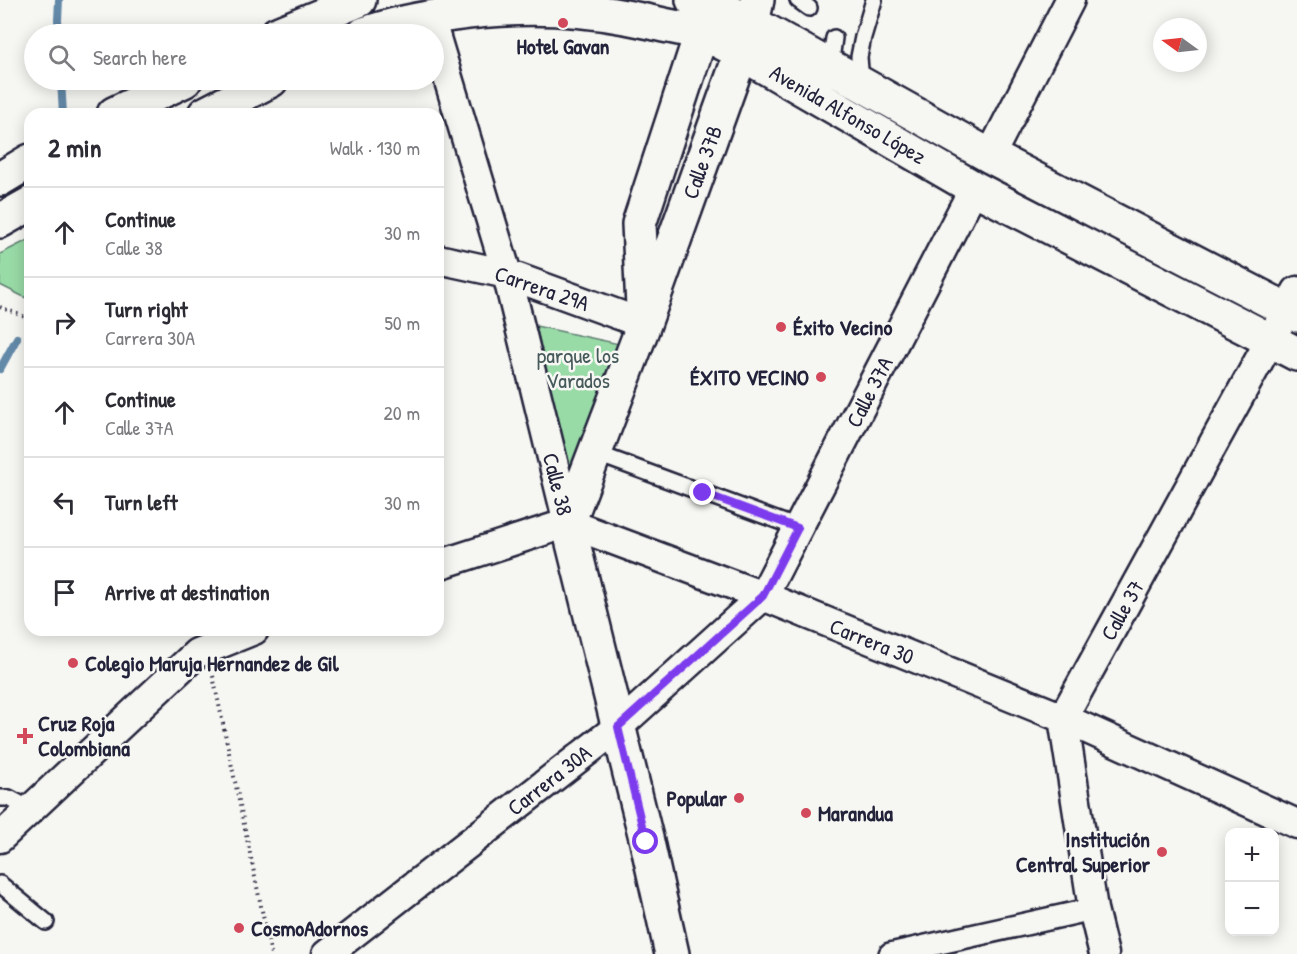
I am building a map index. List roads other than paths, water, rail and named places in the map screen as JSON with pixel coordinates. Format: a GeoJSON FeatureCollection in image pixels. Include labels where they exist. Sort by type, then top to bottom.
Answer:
{"type":"FeatureCollection","features":[{"type":"Feature","properties":{"kind":"street"},"geometry":{"type":"LineString","coordinates":[[301,24],[359,0]]}},
{"type":"Feature","properties":{"kind":"street"},"geometry":{"type":"LineString","coordinates":[[990,156],[1070,0]]}},
{"type":"Feature","properties":{"kind":"street","name":"Avenida Alfonso López"},"geometry":{"type":"LineString","coordinates":[[399,24],[485,10],[519,8],[554,8],[622,16],[705,9],[723,42],[750,25]]}},
{"type":"Feature","properties":{"kind":"street","name":"Calle 37B"},"geometry":{"type":"LineString","coordinates":[[644,324],[639,224],[705,9]]}},
{"type":"Feature","properties":{"kind":"street","name":"Calle 38"},"geometry":{"type":"LineString","coordinates":[[430,18],[432,24]]}},
{"type":"Feature","properties":{"kind":"street","name":"Avenida Alfonso López"},"geometry":{"type":"LineString","coordinates":[[750,25],[832,53],[861,85],[990,156],[1293,305]]}},
{"type":"Feature","properties":{"kind":"street","name":"Avenida Alfonso López"},"geometry":{"type":"LineString","coordinates":[[750,25],[974,188],[1283,347]]}},
{"type":"Feature","properties":{"kind":"street","name":"Calle 37B"},"geometry":{"type":"LineString","coordinates":[[568,523],[644,324],[750,25]]}},
{"type":"Feature","properties":{"kind":"street","name":"Calle 38"},"geometry":{"type":"LineString","coordinates":[[444,65],[507,274],[672,954]]}},
{"type":"Feature","properties":{"kind":"street"},"geometry":{"type":"LineString","coordinates":[[127,108],[164,90]]}},
{"type":"Feature","properties":{"kind":"street"},"geometry":{"type":"LineString","coordinates":[[217,108],[252,90]]}},
{"type":"Feature","properties":{"kind":"street"},"geometry":{"type":"LineString","coordinates":[[0,179],[24,165]]}},
{"type":"Feature","properties":{"kind":"street","name":"Calle 37A"},"geometry":{"type":"LineString","coordinates":[[763,596],[974,188]]}},
{"type":"Feature","properties":{"kind":"street","name":"Carrera 29A"},"geometry":{"type":"LineString","coordinates":[[444,260],[507,274],[644,324]]}},
{"type":"Feature","properties":{"kind":"street","name":"Calle 37"},"geometry":{"type":"LineString","coordinates":[[1063,718],[1283,347],[1293,305]]}},
{"type":"Feature","properties":{"kind":"street"},"geometry":{"type":"LineString","coordinates":[[444,563],[568,523]]}},
{"type":"Feature","properties":{"kind":"street","name":"Carrera 30"},"geometry":{"type":"LineString","coordinates":[[568,523],[763,596],[1063,718],[1297,824]]}},
{"type":"Feature","properties":{"kind":"street","name":"Carrera 30A"},"geometry":{"type":"LineString","coordinates":[[327,954],[618,727],[763,596]]}},
{"type":"Feature","properties":{"kind":"street"},"geometry":{"type":"LineString","coordinates":[[0,838],[197,652],[238,636]]}},
{"type":"Feature","properties":{"kind":"street"},"geometry":{"type":"LineString","coordinates":[[1063,718],[1093,909],[1104,954]]}},
{"type":"Feature","properties":{"kind":"street"},"geometry":{"type":"LineString","coordinates":[[890,954],[1093,909]]}},
{"type":"Feature","properties":{"kind":"lane"},"geometry":{"type":"LineString","coordinates":[[861,85],[859,57],[873,0]]}},
{"type":"Feature","properties":{"kind":"lane"},"geometry":{"type":"LineString","coordinates":[[595,453],[798,528]]}},
{"type":"Feature","properties":{"kind":"lane"},"geometry":{"type":"LineString","coordinates":[[0,798],[9,798],[30,809]]}},
{"type":"Feature","properties":{"kind":"lane"},"geometry":{"type":"LineString","coordinates":[[0,884],[46,922]]}},
{"type":"Feature","properties":{"kind":"waterway"},"geometry":{"type":"LineString","coordinates":[[58,24],[59,0]]}},
{"type":"Feature","properties":{"kind":"waterway"},"geometry":{"type":"LineString","coordinates":[[62,90],[63,108]]}},
{"type":"Feature","properties":{"kind":"waterway"},"geometry":{"type":"LineString","coordinates":[[0,369],[17,338]]}},
{"type":"Feature","properties":{"kind":"place","name":"Hotel Gavan"},"geometry":{"type":"Point","coordinates":[563,23]}},
{"type":"Feature","properties":{"kind":"place","name":"Éxito Vecino"},"geometry":{"type":"Point","coordinates":[781,327]}},
{"type":"Feature","properties":{"kind":"place","name":"ÉXITO VECINO"},"geometry":{"type":"Point","coordinates":[821,377]}},
{"type":"Feature","properties":{"kind":"place","name":"Colegio Maruja Hernandez de Gil"},"geometry":{"type":"Point","coordinates":[73,663]}},
{"type":"Feature","properties":{"kind":"place","name":"Cruz Roja Colombiana"},"geometry":{"type":"Point","coordinates":[25,736]}},
{"type":"Feature","properties":{"kind":"place","name":"Popular"},"geometry":{"type":"Point","coordinates":[739,798]}},
{"type":"Feature","properties":{"kind":"place","name":"Marandua"},"geometry":{"type":"Point","coordinates":[806,813]}},
{"type":"Feature","properties":{"kind":"place","name":"Institución Central Superior"},"geometry":{"type":"Point","coordinates":[1162,852]}},
{"type":"Feature","properties":{"kind":"place","name":"CosmoAdornos"},"geometry":{"type":"Point","coordinates":[239,928]}},
{"type":"Feature","properties":{"kind":"park label","name":"parque los Varados"},"geometry":{"type":"Point","coordinates":[578,368]}}]}
